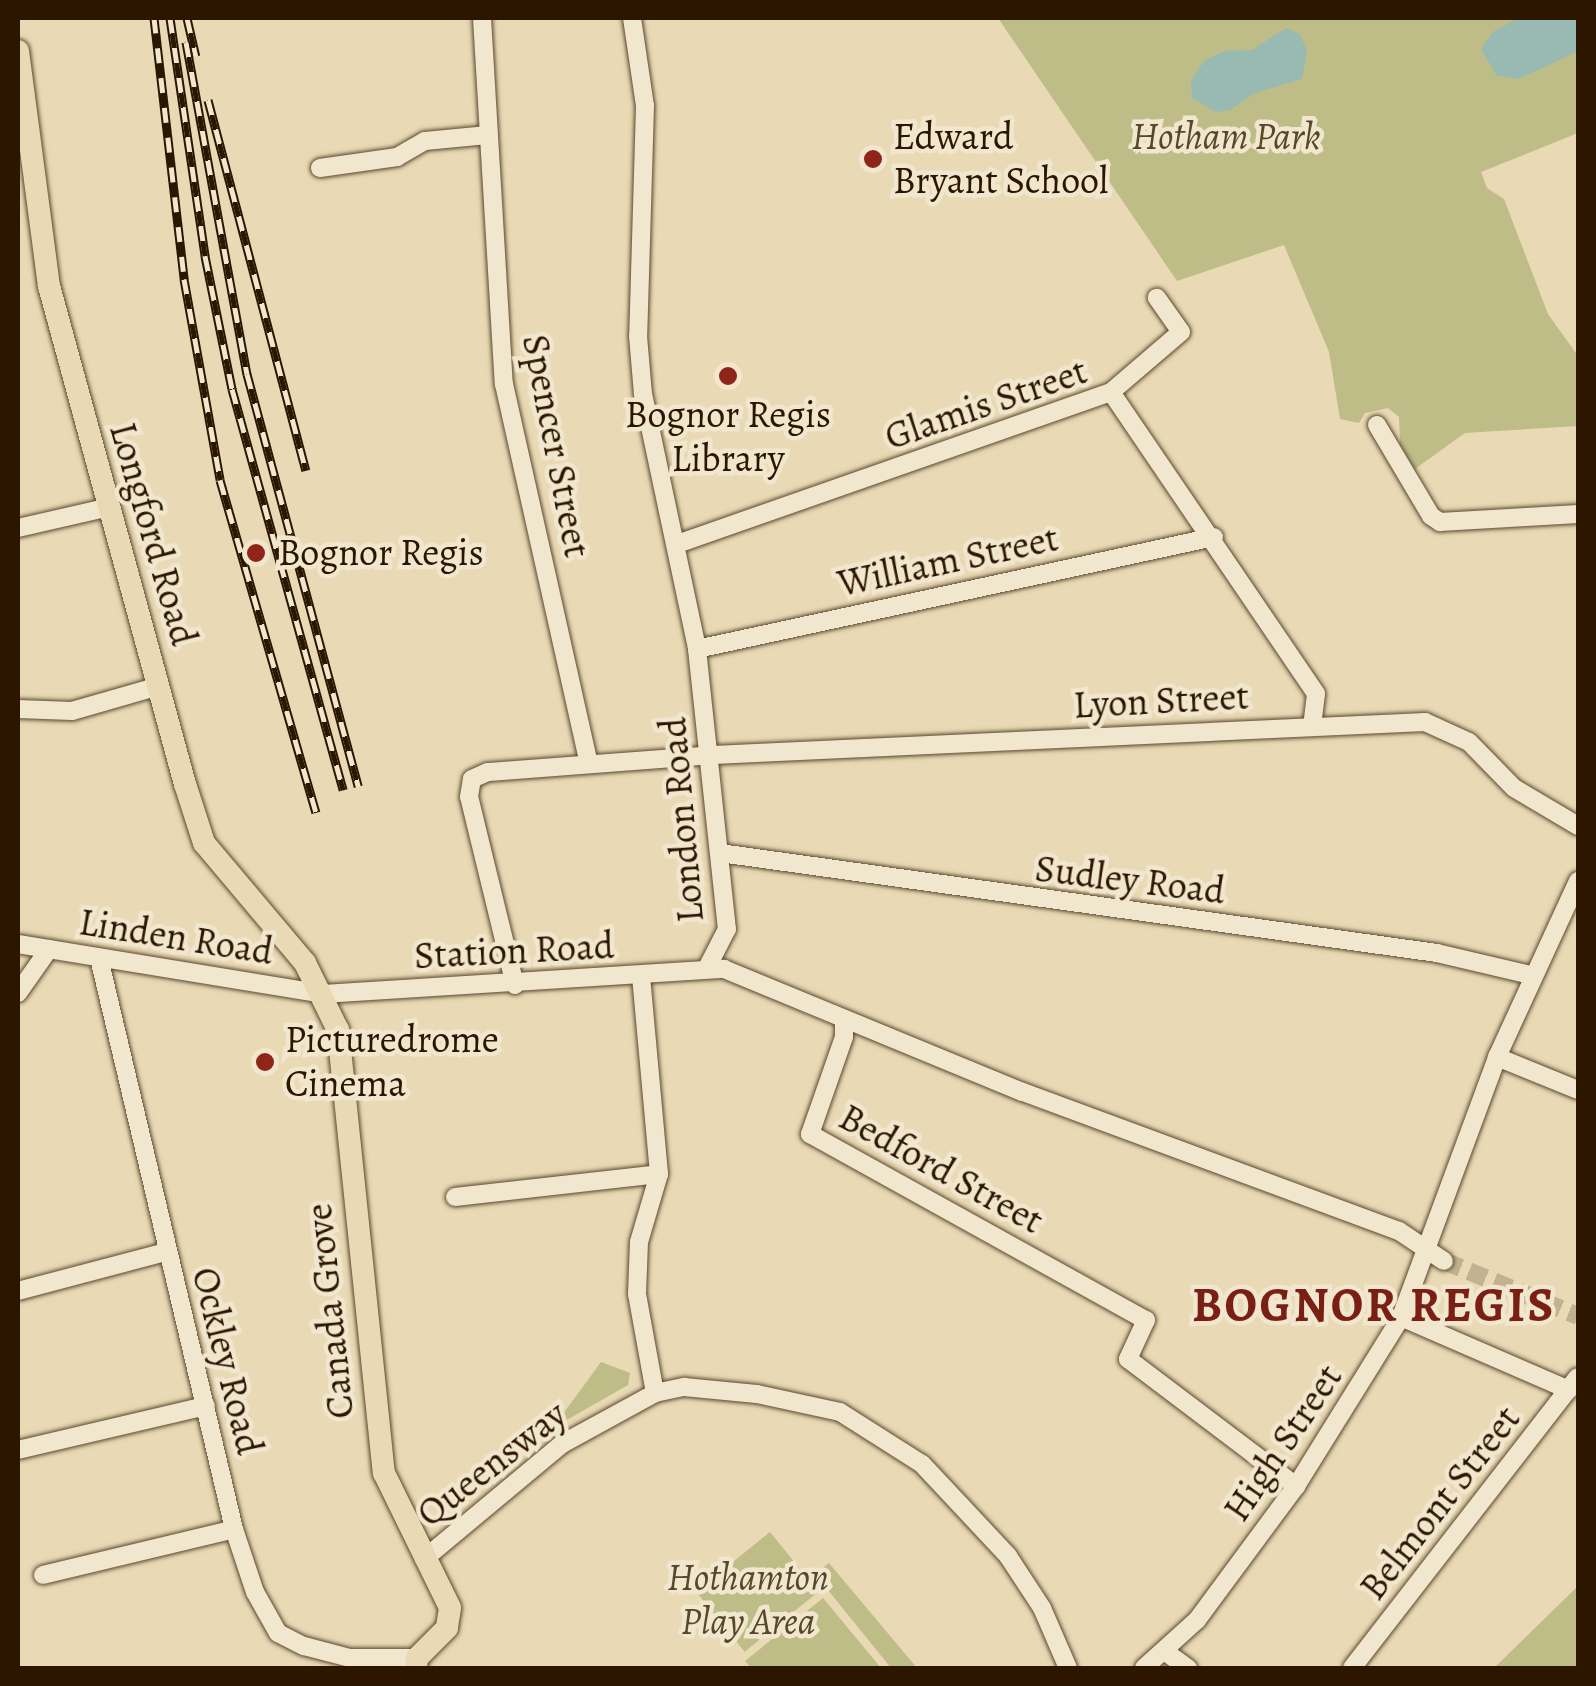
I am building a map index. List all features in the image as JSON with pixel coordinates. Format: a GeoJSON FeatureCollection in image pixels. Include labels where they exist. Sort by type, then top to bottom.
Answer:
{"type":"FeatureCollection","features":[{"type":"Feature","properties":{"kind":"main road","name":"Longford Road"},"geometry":{"type":"LineString","coordinates":[[18,51],[23,145],[49,286],[204,843],[323,994]]}},
{"type":"Feature","properties":{"kind":"main road","name":"Canada Grove"},"geometry":{"type":"LineString","coordinates":[[323,994],[338,1030],[384,1473],[450,1608],[447,1628],[416,1663]]}},
{"type":"Feature","properties":{"kind":"street","name":"Spencer Street"},"geometry":{"type":"LineString","coordinates":[[482,18],[504,384],[589,763]]}},
{"type":"Feature","properties":{"kind":"street","name":"London Road"},"geometry":{"type":"LineString","coordinates":[[632,18],[644,106],[638,336],[644,394],[697,649],[712,754],[728,929],[708,966],[1399,1231],[1423,1252],[1444,1261]]}},
{"type":"Feature","properties":{"kind":"street"},"geometry":{"type":"LineString","coordinates":[[320,168],[397,157],[425,140],[488,135]]}},
{"type":"Feature","properties":{"kind":"street"},"geometry":{"type":"LineString","coordinates":[[1111,392],[1181,332],[1157,298]]}},
{"type":"Feature","properties":{"kind":"street","name":"Glamis Street"},"geometry":{"type":"LineString","coordinates":[[677,544],[1111,392],[1214,537],[1316,694],[1312,726]]}},
{"type":"Feature","properties":{"kind":"street"},"geometry":{"type":"LineString","coordinates":[[1376,425],[1440,522],[1578,514]]}},
{"type":"Feature","properties":{"kind":"street"},"geometry":{"type":"LineString","coordinates":[[18,528],[110,507]]}},
{"type":"Feature","properties":{"kind":"street","name":"William Street"},"geometry":{"type":"LineString","coordinates":[[697,649],[1214,537]]}},
{"type":"Feature","properties":{"kind":"street"},"geometry":{"type":"LineString","coordinates":[[18,709],[72,711],[159,686]]}},
{"type":"Feature","properties":{"kind":"street","name":"Lyon Street"},"geometry":{"type":"LineString","coordinates":[[515,985],[468,797],[472,779],[589,763],[712,754],[1312,726],[1441,726],[1470,742],[1514,788],[1578,826]]}},
{"type":"Feature","properties":{"kind":"street","name":"Sudley Road"},"geometry":{"type":"LineString","coordinates":[[720,853],[1437,953],[1532,975]]}},
{"type":"Feature","properties":{"kind":"street"},"geometry":{"type":"LineString","coordinates":[[1532,975],[1578,881]]}},
{"type":"Feature","properties":{"kind":"street","name":"Linden Road"},"geometry":{"type":"LineString","coordinates":[[18,944],[323,994]]}},
{"type":"Feature","properties":{"kind":"street"},"geometry":{"type":"LineString","coordinates":[[18,993],[49,949]]}},
{"type":"Feature","properties":{"kind":"street","name":"Ockley Road"},"geometry":{"type":"LineString","coordinates":[[98,958],[234,1528],[278,1633],[350,1658],[416,1663]]}},
{"type":"Feature","properties":{"kind":"street","name":"Station Road"},"geometry":{"type":"LineString","coordinates":[[323,994],[641,976],[708,966]]}},
{"type":"Feature","properties":{"kind":"street","name":"High Street"},"geometry":{"type":"LineString","coordinates":[[1144,1668],[1167,1653],[1296,1486],[1401,1317],[1496,1057],[1532,975]]}},
{"type":"Feature","properties":{"kind":"street"},"geometry":{"type":"LineString","coordinates":[[641,976],[659,1174],[639,1242],[636,1294],[655,1393]]}},
{"type":"Feature","properties":{"kind":"street","name":"Bedford Street"},"geometry":{"type":"LineString","coordinates":[[844,1019],[844,1037],[810,1134],[1146,1320],[1128,1360],[1296,1486]]}},
{"type":"Feature","properties":{"kind":"street"},"geometry":{"type":"LineString","coordinates":[[1496,1057],[1574,1088]]}},
{"type":"Feature","properties":{"kind":"street"},"geometry":{"type":"LineString","coordinates":[[455,1197],[659,1174]]}},
{"type":"Feature","properties":{"kind":"street"},"geometry":{"type":"LineString","coordinates":[[18,1290],[166,1252]]}},
{"type":"Feature","properties":{"kind":"street"},"geometry":{"type":"LineString","coordinates":[[1401,1317],[1574,1384]]}},
{"type":"Feature","properties":{"kind":"street","name":"Belmont Street"},"geometry":{"type":"LineString","coordinates":[[1352,1668],[1574,1384]]}},
{"type":"Feature","properties":{"kind":"street","name":"Queensway"},"geometry":{"type":"LineString","coordinates":[[424,1559],[562,1444],[655,1393],[684,1387],[757,1394],[820,1405],[869,1427],[922,1464],[1008,1556],[1042,1608],[1068,1668]]}},
{"type":"Feature","properties":{"kind":"street"},"geometry":{"type":"LineString","coordinates":[[18,1450],[206,1406]]}},
{"type":"Feature","properties":{"kind":"street"},"geometry":{"type":"LineString","coordinates":[[43,1575],[234,1528]]}},
{"type":"Feature","properties":{"kind":"street"},"geometry":{"type":"LineString","coordinates":[[1167,1653],[1188,1668]]}},
{"type":"Feature","properties":{"kind":"green space","name":"Hotham Park"},"geometry":{"type":"Polygon","coordinates":[[[998,18],[1578,18],[1578,133],[1481,172],[1487,188],[1504,199],[1548,314],[1578,356],[1578,426],[1465,433],[1415,469],[1400,444],[1399,417],[1388,408],[1365,413],[1359,423],[1340,419],[1329,352],[1284,245],[1177,281],[998,18]]]}},
{"type":"Feature","properties":{"kind":"green space"},"geometry":{"type":"Polygon","coordinates":[[[601,1362],[630,1373],[628,1385],[565,1421],[560,1418],[601,1362]]]}},
{"type":"Feature","properties":{"kind":"green space","name":"Hothamton Play Area"},"geometry":{"type":"Polygon","coordinates":[[[770,1532],[818,1592],[745,1652],[696,1592],[770,1532]]]}},
{"type":"Feature","properties":{"kind":"green space"},"geometry":{"type":"Polygon","coordinates":[[[829,1563],[917,1668],[891,1668],[815,1574],[829,1563]]]}},
{"type":"Feature","properties":{"kind":"green space"},"geometry":{"type":"Polygon","coordinates":[[[1578,1586],[1578,1668],[1494,1668],[1578,1586]]]}},
{"type":"Feature","properties":{"kind":"green space"},"geometry":{"type":"Polygon","coordinates":[[[823,1598],[881,1668],[751,1668],[745,1661],[823,1598]]]}},
{"type":"Feature","properties":{"kind":"water"},"geometry":{"type":"Polygon","coordinates":[[[1518,18],[1578,18],[1578,51],[1519,79],[1497,76],[1481,49],[1493,32],[1518,18]]]}},
{"type":"Feature","properties":{"kind":"water"},"geometry":{"type":"Polygon","coordinates":[[[1286,28],[1300,34],[1307,51],[1302,79],[1255,93],[1230,110],[1216,112],[1192,98],[1191,81],[1204,61],[1225,51],[1252,50],[1286,28]]]}},
{"type":"Feature","properties":{"kind":"tunnel"},"geometry":{"type":"LineString","coordinates":[[1444,1261],[1578,1316]]}},
{"type":"Feature","properties":{"kind":"railway"},"geometry":{"type":"LineString","coordinates":[[154,18],[184,279],[220,480],[316,812]]}},
{"type":"Feature","properties":{"kind":"railway"},"geometry":{"type":"LineString","coordinates":[[170,18],[205,256],[232,389],[343,790]]}},
{"type":"Feature","properties":{"kind":"railway"},"geometry":{"type":"LineString","coordinates":[[187,18],[196,56]]}},
{"type":"Feature","properties":{"kind":"railway"},"geometry":{"type":"LineString","coordinates":[[186,42],[247,374],[358,786]]}},
{"type":"Feature","properties":{"kind":"railway"},"geometry":{"type":"LineString","coordinates":[[208,100],[306,470]]}},
{"type":"Feature","properties":{"kind":"place","name":"Edward Bryant School"},"geometry":{"type":"Point","coordinates":[873,159]}},
{"type":"Feature","properties":{"kind":"place","name":"Bognor Regis Library"},"geometry":{"type":"Point","coordinates":[728,376]}},
{"type":"Feature","properties":{"kind":"place","name":"Bognor Regis"},"geometry":{"type":"Point","coordinates":[256,553]}},
{"type":"Feature","properties":{"kind":"place","name":"Picturedrome Cinema"},"geometry":{"type":"Point","coordinates":[265,1062]}},
{"type":"Feature","properties":{"kind":"district","name":"BOGNOR REGIS"},"geometry":{"type":"Point","coordinates":[1374,1306]}}]}
